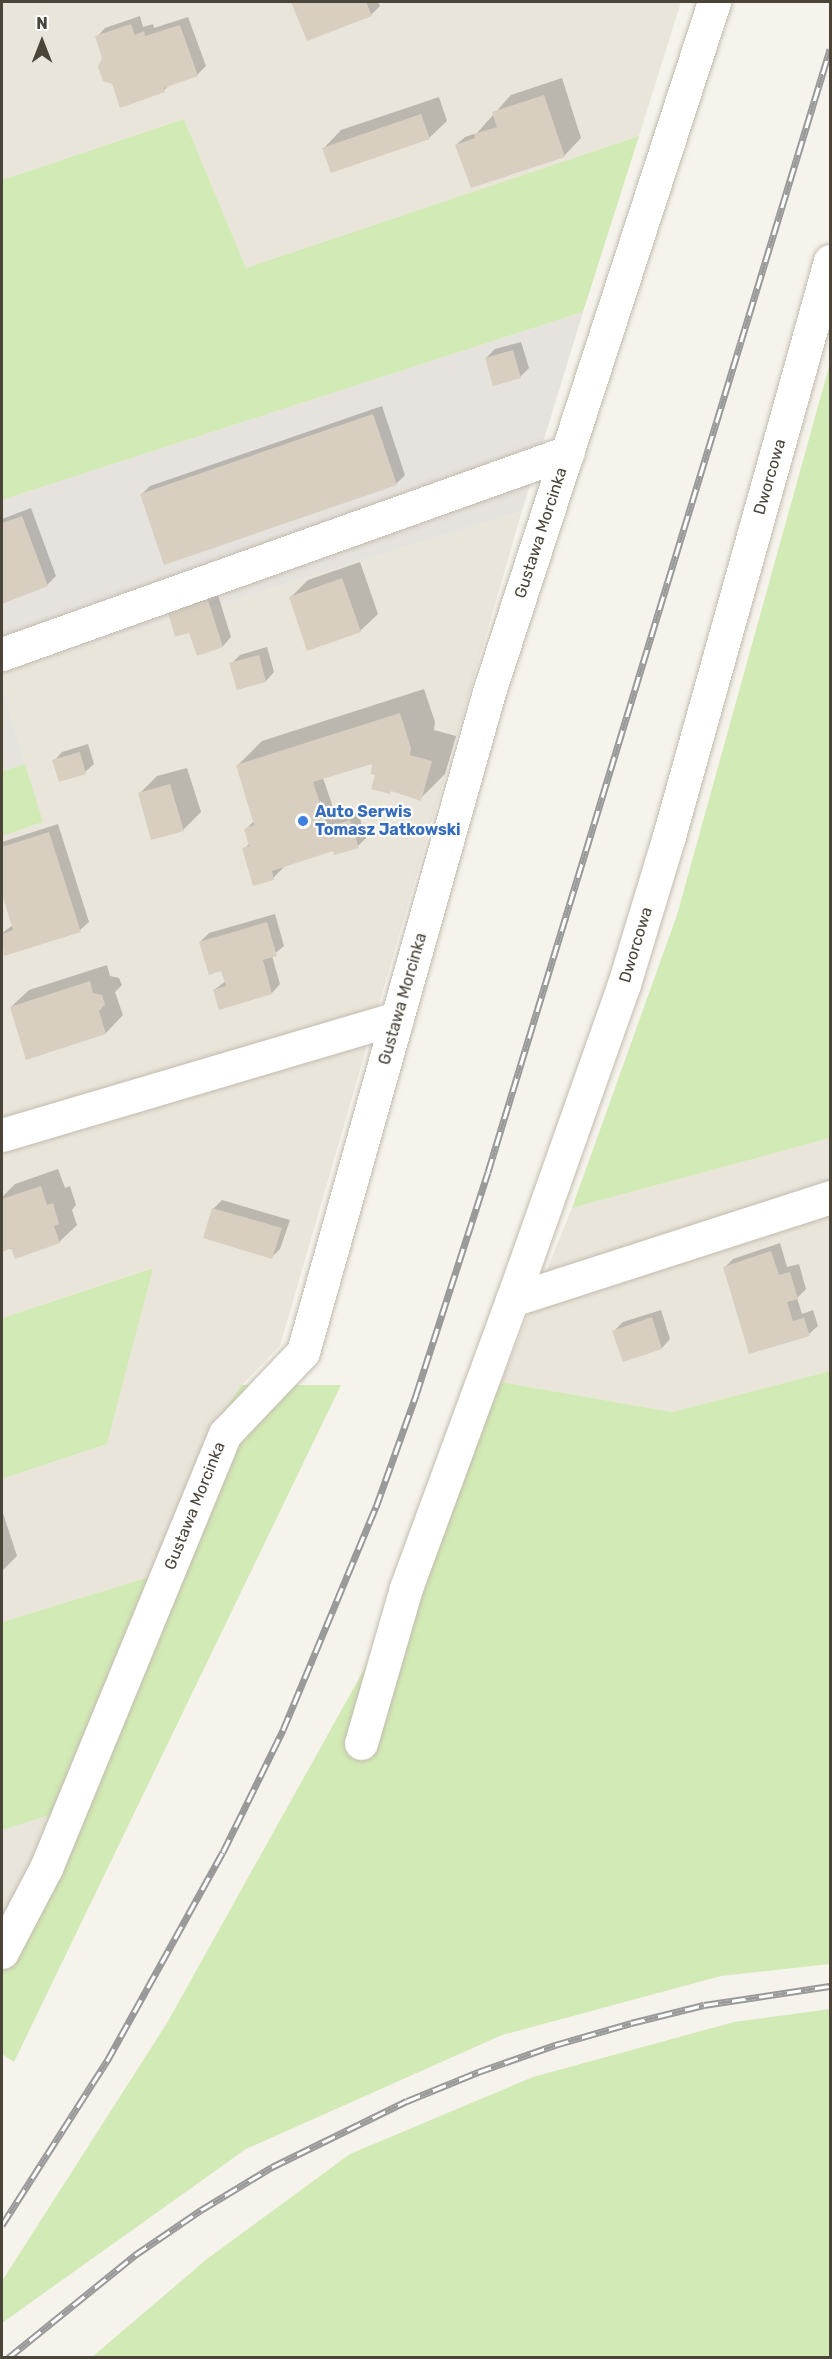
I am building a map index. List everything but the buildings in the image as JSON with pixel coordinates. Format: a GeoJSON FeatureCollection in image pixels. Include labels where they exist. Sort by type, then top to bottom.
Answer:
{"type":"FeatureCollection","features":[{"type":"Feature","properties":{"kind":"street","name":"Gustawa Morcinka"},"geometry":{"type":"LineString","coordinates":[[2,1952],[46,1868],[225,1434],[303,1352],[489,692],[714,2]]}},
{"type":"Feature","properties":{"kind":"street","name":"Dworcowa"},"geometry":{"type":"LineString","coordinates":[[361,1743],[406,1588],[512,1300],[624,984],[669,836],[831,261]]}},
{"type":"Feature","properties":{"kind":"street"},"geometry":{"type":"LineString","coordinates":[[2,654],[567,452]]}},
{"type":"Feature","properties":{"kind":"street"},"geometry":{"type":"LineString","coordinates":[[2,1135],[398,1018]]}},
{"type":"Feature","properties":{"kind":"street"},"geometry":{"type":"LineString","coordinates":[[512,1300],[831,1197]]}},
{"type":"Feature","properties":{"kind":"shaded area"},"geometry":{"type":"Polygon","coordinates":[[[2,2],[681,2],[639,136],[246,268],[184,119],[2,180],[2,2]]]}},
{"type":"Feature","properties":{"kind":"shaded area"},"geometry":{"type":"Polygon","coordinates":[[[583,312],[522,511],[2,671],[2,500],[583,312]]]}},
{"type":"Feature","properties":{"kind":"shaded area"},"geometry":{"type":"Polygon","coordinates":[[[522,511],[280,1346],[242,1385],[149,1577],[2,1622],[2,1479],[107,1444],[152,1268],[2,1318],[2,836],[42,822],[2,686],[2,671],[522,511]]]}},
{"type":"Feature","properties":{"kind":"shaded area"},"geometry":{"type":"Polygon","coordinates":[[[2,686],[25,764],[2,771],[2,686]]]}},
{"type":"Feature","properties":{"kind":"shaded area"},"geometry":{"type":"Polygon","coordinates":[[[830,1138],[830,1371],[672,1412],[501,1382],[572,1208],[830,1138]]]}},
{"type":"Feature","properties":{"kind":"shaded area"},"geometry":{"type":"Polygon","coordinates":[[[59,1811],[2,1928],[2,1830],[59,1811]]]}},
{"type":"Feature","properties":{"kind":"green space"},"geometry":{"type":"Polygon","coordinates":[[[184,119],[246,268],[639,136],[583,312],[2,500],[2,180],[184,119]]]}},
{"type":"Feature","properties":{"kind":"green space"},"geometry":{"type":"Polygon","coordinates":[[[830,363],[830,1138],[572,1208],[677,915],[830,363]]]}},
{"type":"Feature","properties":{"kind":"green space"},"geometry":{"type":"Polygon","coordinates":[[[25,764],[43,822],[2,836],[2,771],[25,764]]]}},
{"type":"Feature","properties":{"kind":"green space"},"geometry":{"type":"Polygon","coordinates":[[[153,1268],[107,1444],[2,1479],[2,1318],[153,1268]]]}},
{"type":"Feature","properties":{"kind":"green space"},"geometry":{"type":"Polygon","coordinates":[[[830,1371],[830,1964],[721,1976],[502,2035],[246,2149],[2,2323],[2,2281],[167,2023],[439,1535],[501,1382],[672,1412],[830,1371]]]}},
{"type":"Feature","properties":{"kind":"green space"},"geometry":{"type":"Polygon","coordinates":[[[242,1385],[341,1385],[14,2062],[2,2054],[2,1928],[59,1812],[2,1830],[2,1622],[149,1577],[211,1430],[242,1385]]]}},
{"type":"Feature","properties":{"kind":"green space"},"geometry":{"type":"Polygon","coordinates":[[[830,2009],[830,2357],[92,2357],[207,2259],[350,2154],[533,2077],[734,2022],[830,2009]]]}},
{"type":"Feature","properties":{"kind":"railway"},"geometry":{"type":"LineString","coordinates":[[2,2225],[107,2061],[223,1852],[283,1730],[376,1507],[416,1395],[488,1172],[830,49]]}},
{"type":"Feature","properties":{"kind":"railway"},"geometry":{"type":"LineString","coordinates":[[8,2358],[135,2255],[201,2210],[272,2167],[407,2101],[478,2072],[555,2045],[631,2023],[704,2005],[830,1986]]}},
{"type":"Feature","properties":{"kind":"place","name":"Auto Serwis Tomasz Jatkowski"},"geometry":{"type":"Point","coordinates":[303,821]}}]}
